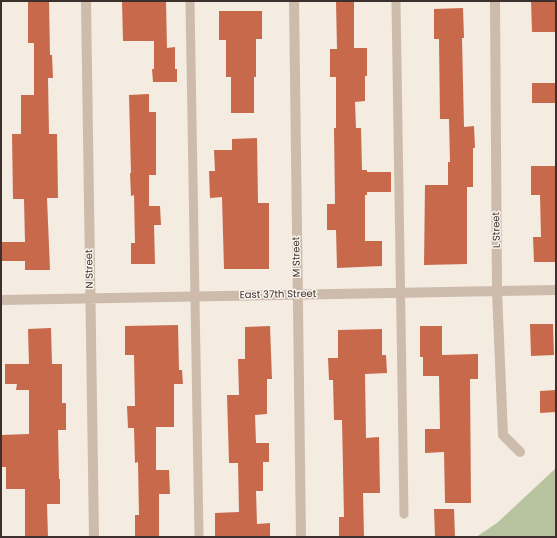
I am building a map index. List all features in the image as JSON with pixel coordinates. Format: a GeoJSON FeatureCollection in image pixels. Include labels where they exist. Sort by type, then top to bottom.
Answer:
{"type":"FeatureCollection","features":[{"type":"Feature","properties":{"kind":"street","name":"N Street"},"geometry":{"type":"LineString","coordinates":[[86,1],[94,537]]}},
{"type":"Feature","properties":{"kind":"street","name":"M Street"},"geometry":{"type":"LineString","coordinates":[[294,1],[301,537]]}},
{"type":"Feature","properties":{"kind":"street","name":"L Street"},"geometry":{"type":"LineString","coordinates":[[494,1],[497,291],[503,435],[520,452]]}},
{"type":"Feature","properties":{"kind":"street","name":"East 37th Street"},"geometry":{"type":"LineString","coordinates":[[1,300],[556,290]]}},
{"type":"Feature","properties":{"kind":"lane"},"geometry":{"type":"LineString","coordinates":[[190,1],[199,537]]}},
{"type":"Feature","properties":{"kind":"lane"},"geometry":{"type":"LineString","coordinates":[[396,1],[404,514]]}},
{"type":"Feature","properties":{"kind":"green space"},"geometry":{"type":"Polygon","coordinates":[[[556,468],[556,537],[476,537],[497,523],[556,468]]]}},
{"type":"Feature","properties":{"kind":"building"},"geometry":{"type":"Polygon","coordinates":[[[28,1],[49,1],[50,55],[52,55],[53,78],[48,78],[49,134],[57,134],[58,198],[47,198],[50,270],[25,270],[25,261],[1,261],[1,242],[25,242],[24,199],[13,199],[12,134],[21,134],[21,95],[34,95],[34,43],[28,43],[28,1]]]}},
{"type":"Feature","properties":{"kind":"building"},"geometry":{"type":"Polygon","coordinates":[[[122,1],[166,1],[167,48],[175,47],[175,69],[177,69],[177,82],[153,82],[152,69],[154,69],[154,41],[123,41],[122,1]]]}},
{"type":"Feature","properties":{"kind":"building"},"geometry":{"type":"Polygon","coordinates":[[[336,1],[354,1],[354,48],[367,48],[365,101],[355,102],[356,128],[361,128],[362,170],[367,170],[367,172],[391,172],[391,192],[367,192],[367,195],[365,195],[365,241],[382,241],[382,266],[337,268],[336,230],[327,230],[327,204],[335,204],[334,128],[336,128],[336,77],[330,77],[330,49],[337,49],[336,1]]]}},
{"type":"Feature","properties":{"kind":"building"},"geometry":{"type":"Polygon","coordinates":[[[531,1],[556,1],[556,32],[532,32],[531,1]]]}},
{"type":"Feature","properties":{"kind":"building"},"geometry":{"type":"Polygon","coordinates":[[[463,8],[464,38],[462,38],[464,127],[474,126],[475,148],[473,148],[473,187],[467,187],[467,264],[424,265],[425,185],[448,185],[448,162],[450,162],[449,119],[440,119],[439,39],[434,39],[434,9],[463,8]]]}},
{"type":"Feature","properties":{"kind":"building"},"geometry":{"type":"Polygon","coordinates":[[[219,11],[262,11],[262,39],[256,39],[254,113],[231,113],[231,77],[226,77],[226,40],[219,40],[219,11]]]}},
{"type":"Feature","properties":{"kind":"building"},"geometry":{"type":"Polygon","coordinates":[[[532,83],[556,83],[556,103],[532,103],[532,83]]]}},
{"type":"Feature","properties":{"kind":"building"},"geometry":{"type":"Polygon","coordinates":[[[149,94],[149,112],[156,112],[156,175],[149,175],[149,206],[160,206],[161,225],[154,225],[155,264],[131,264],[131,243],[135,243],[134,195],[131,196],[130,173],[129,95],[149,94]]]}},
{"type":"Feature","properties":{"kind":"building"},"geometry":{"type":"Polygon","coordinates":[[[257,138],[258,203],[269,203],[269,269],[224,269],[222,197],[210,198],[209,171],[215,171],[214,150],[232,150],[232,139],[257,138]]]}},
{"type":"Feature","properties":{"kind":"building"},"geometry":{"type":"Polygon","coordinates":[[[531,166],[556,166],[556,262],[534,262],[533,237],[541,237],[540,195],[531,195],[531,166]]]}},
{"type":"Feature","properties":{"kind":"building"},"geometry":{"type":"Polygon","coordinates":[[[530,324],[553,324],[554,355],[531,356],[530,324]]]}},
{"type":"Feature","properties":{"kind":"building"},"geometry":{"type":"Polygon","coordinates":[[[178,325],[179,370],[182,370],[183,384],[174,384],[174,427],[156,427],[156,470],[169,470],[170,494],[159,494],[159,537],[135,537],[135,515],[139,515],[138,462],[135,463],[134,428],[128,428],[127,406],[135,406],[134,355],[125,355],[125,326],[178,325]]]}},
{"type":"Feature","properties":{"kind":"building"},"geometry":{"type":"Polygon","coordinates":[[[270,326],[272,379],[267,379],[267,414],[255,415],[256,443],[269,443],[269,462],[263,462],[263,491],[256,491],[257,524],[270,523],[270,537],[215,537],[215,513],[239,512],[238,463],[229,463],[227,395],[239,395],[238,359],[245,359],[245,327],[270,326]]]}},
{"type":"Feature","properties":{"kind":"building"},"geometry":{"type":"Polygon","coordinates":[[[420,326],[442,326],[442,355],[478,354],[478,379],[470,379],[471,503],[445,503],[444,452],[425,453],[425,429],[440,429],[439,376],[423,376],[423,357],[420,357],[420,326]]]}},
{"type":"Feature","properties":{"kind":"building"},"geometry":{"type":"Polygon","coordinates":[[[51,328],[52,364],[62,364],[62,403],[66,403],[66,430],[58,430],[60,504],[47,504],[48,537],[25,537],[25,489],[6,489],[6,467],[1,467],[1,435],[29,434],[29,390],[16,390],[17,384],[5,384],[5,364],[29,364],[28,329],[51,328]]]}},
{"type":"Feature","properties":{"kind":"building"},"geometry":{"type":"Polygon","coordinates":[[[382,329],[382,355],[386,355],[387,373],[365,374],[366,438],[379,437],[380,493],[363,493],[364,536],[339,536],[339,517],[344,517],[342,420],[334,420],[333,380],[329,380],[328,358],[338,358],[338,330],[382,329]]]}},
{"type":"Feature","properties":{"kind":"building"},"geometry":{"type":"Polygon","coordinates":[[[556,390],[556,412],[540,413],[540,391],[556,390]]]}},
{"type":"Feature","properties":{"kind":"building"},"geometry":{"type":"Polygon","coordinates":[[[434,509],[454,509],[455,537],[435,537],[434,509]]]}}]}
